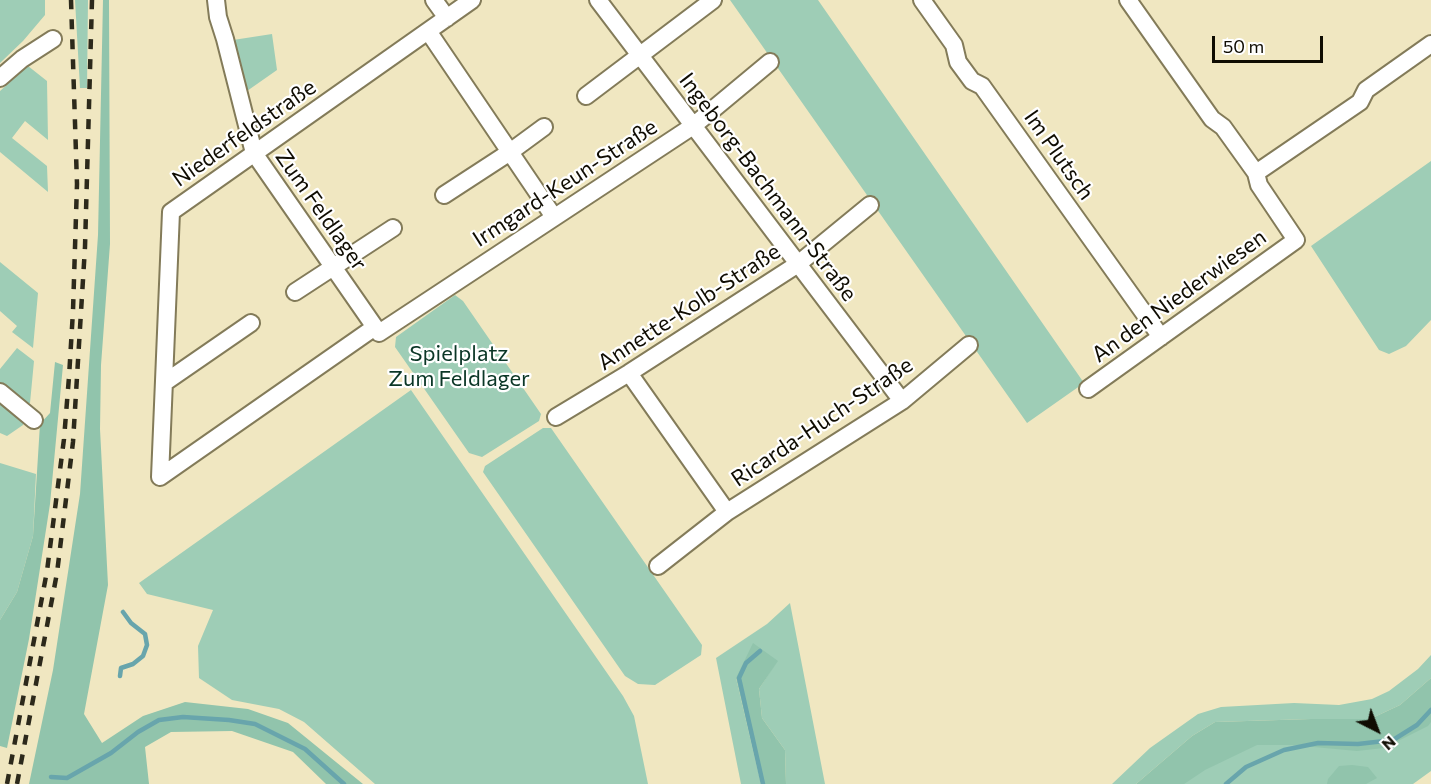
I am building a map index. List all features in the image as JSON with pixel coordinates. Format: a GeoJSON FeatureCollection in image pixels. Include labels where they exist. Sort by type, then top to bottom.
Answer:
{"type":"FeatureCollection","features":[{"type":"Feature","properties":{"kind":"street","name":"Zum Feldlager"},"geometry":{"type":"LineString","coordinates":[[216,0],[218,17],[254,153],[377,330]]}},
{"type":"Feature","properties":{"kind":"street"},"geometry":{"type":"LineString","coordinates":[[434,0],[447,18]]}},
{"type":"Feature","properties":{"kind":"street","name":"Niederfeldstraße"},"geometry":{"type":"LineString","coordinates":[[160,477],[171,212],[472,0]]}},
{"type":"Feature","properties":{"kind":"street","name":"Ingeborg-Bachmann-Straße"},"geometry":{"type":"LineString","coordinates":[[598,0],[902,401]]}},
{"type":"Feature","properties":{"kind":"street"},"geometry":{"type":"LineString","coordinates":[[586,96],[713,0]]}},
{"type":"Feature","properties":{"kind":"street","name":"Im Plutsch"},"geometry":{"type":"LineString","coordinates":[[922,0],[954,45],[958,62],[972,81],[982,86],[1161,337]]}},
{"type":"Feature","properties":{"kind":"street"},"geometry":{"type":"LineString","coordinates":[[1128,0],[1212,119],[1223,127],[1256,173],[1360,102],[1366,90],[1431,44]]}},
{"type":"Feature","properties":{"kind":"street"},"geometry":{"type":"LineString","coordinates":[[428,31],[554,217]]}},
{"type":"Feature","properties":{"kind":"street"},"geometry":{"type":"LineString","coordinates":[[0,78],[22,59],[53,39]]}},
{"type":"Feature","properties":{"kind":"street","name":"Irmgard-Keun-Straße"},"geometry":{"type":"LineString","coordinates":[[160,477],[377,330],[693,126],[770,62]]}},
{"type":"Feature","properties":{"kind":"street"},"geometry":{"type":"LineString","coordinates":[[444,195],[510,152],[544,126]]}},
{"type":"Feature","properties":{"kind":"street","name":"An den Niederwiesen"},"geometry":{"type":"LineString","coordinates":[[1088,389],[1296,240],[1259,185],[1256,173]]}},
{"type":"Feature","properties":{"kind":"street","name":"Annette-Kolb-Straße"},"geometry":{"type":"LineString","coordinates":[[556,417],[629,374],[798,264],[870,205]]}},
{"type":"Feature","properties":{"kind":"street"},"geometry":{"type":"LineString","coordinates":[[295,292],[393,228]]}},
{"type":"Feature","properties":{"kind":"street"},"geometry":{"type":"LineString","coordinates":[[164,383],[251,323]]}},
{"type":"Feature","properties":{"kind":"street","name":"Ricarda-Huch-Straße"},"geometry":{"type":"LineString","coordinates":[[658,566],[727,512],[902,401],[969,345]]}},
{"type":"Feature","properties":{"kind":"street","name":"Ricarda-Huch-Straße"},"geometry":{"type":"LineString","coordinates":[[629,374],[727,512]]}},
{"type":"Feature","properties":{"kind":"street"},"geometry":{"type":"LineString","coordinates":[[0,392],[34,420]]}},
{"type":"Feature","properties":{"kind":"green space"},"geometry":{"type":"Polygon","coordinates":[[[0,0],[45,0],[45,15],[0,63],[0,0]]]}},
{"type":"Feature","properties":{"kind":"green space"},"geometry":{"type":"Polygon","coordinates":[[[75,0],[88,0],[87,88],[80,88],[75,0]]]}},
{"type":"Feature","properties":{"kind":"green space"},"geometry":{"type":"Polygon","coordinates":[[[103,0],[109,0],[110,244],[101,365],[100,429],[108,585],[84,714],[102,743],[143,716],[185,702],[248,709],[288,723],[363,784],[326,784],[293,752],[232,731],[171,732],[145,747],[149,784],[29,784],[53,670],[80,494],[98,235],[103,0]]]}},
{"type":"Feature","properties":{"kind":"green space"},"geometry":{"type":"Polygon","coordinates":[[[730,0],[818,0],[1084,383],[1027,423],[730,0]]]}},
{"type":"Feature","properties":{"kind":"green space"},"geometry":{"type":"Polygon","coordinates":[[[272,34],[277,70],[247,91],[243,91],[233,40],[272,34]]]}},
{"type":"Feature","properties":{"kind":"green space"},"geometry":{"type":"Polygon","coordinates":[[[28,66],[47,81],[48,140],[25,121],[12,138],[47,166],[48,192],[0,152],[0,91],[28,66]]]}},
{"type":"Feature","properties":{"kind":"green space"},"geometry":{"type":"Polygon","coordinates":[[[1431,161],[1431,320],[1406,346],[1389,354],[1379,350],[1311,246],[1431,161]]]}},
{"type":"Feature","properties":{"kind":"green space"},"geometry":{"type":"Polygon","coordinates":[[[0,262],[38,293],[33,348],[12,332],[17,326],[0,311],[0,262]]]}},
{"type":"Feature","properties":{"kind":"green space","name":"Spielplatz Zum Feldlager"},"geometry":{"type":"Polygon","coordinates":[[[455,295],[463,301],[541,414],[539,421],[482,457],[469,453],[395,347],[396,337],[455,295]]]}},
{"type":"Feature","properties":{"kind":"green space"},"geometry":{"type":"Polygon","coordinates":[[[17,348],[34,361],[30,403],[25,403],[0,383],[0,369],[17,348]]]}},
{"type":"Feature","properties":{"kind":"green space"},"geometry":{"type":"Polygon","coordinates":[[[55,362],[63,365],[50,504],[29,639],[7,748],[0,746],[0,620],[17,592],[33,536],[40,424],[50,413],[55,362]]]}},
{"type":"Feature","properties":{"kind":"green space"},"geometry":{"type":"Polygon","coordinates":[[[411,390],[623,696],[634,716],[648,784],[375,784],[304,722],[279,709],[232,700],[199,678],[198,646],[213,610],[147,594],[139,583],[411,390]]]}},
{"type":"Feature","properties":{"kind":"green space"},"geometry":{"type":"Polygon","coordinates":[[[0,398],[25,418],[23,425],[7,436],[0,433],[0,398]]]}},
{"type":"Feature","properties":{"kind":"green space"},"geometry":{"type":"Polygon","coordinates":[[[543,428],[551,428],[702,645],[701,655],[655,685],[638,684],[625,676],[483,472],[485,466],[543,428]]]}},
{"type":"Feature","properties":{"kind":"green space"},"geometry":{"type":"Polygon","coordinates":[[[0,463],[36,474],[33,536],[17,592],[0,620],[0,463]]]}},
{"type":"Feature","properties":{"kind":"green space"},"geometry":{"type":"Polygon","coordinates":[[[790,603],[825,784],[786,784],[785,750],[762,718],[759,689],[777,661],[736,678],[761,784],[741,784],[716,658],[767,624],[790,603]]]}},
{"type":"Feature","properties":{"kind":"green space"},"geometry":{"type":"Polygon","coordinates":[[[753,643],[778,661],[759,689],[762,718],[785,750],[786,784],[761,784],[736,678],[753,643]]]}},
{"type":"Feature","properties":{"kind":"green space"},"geometry":{"type":"Polygon","coordinates":[[[1431,655],[1431,678],[1400,705],[1370,719],[1215,722],[1192,736],[1136,784],[1112,784],[1150,748],[1198,714],[1221,707],[1294,703],[1339,705],[1372,699],[1389,691],[1418,669],[1431,655]]]}},
{"type":"Feature","properties":{"kind":"green space"},"geometry":{"type":"Polygon","coordinates":[[[1431,678],[1431,722],[1428,726],[1384,748],[1357,751],[1292,745],[1257,745],[1205,770],[1184,784],[1136,784],[1192,736],[1215,722],[1370,719],[1400,705],[1431,678]]]}},
{"type":"Feature","properties":{"kind":"green space"},"geometry":{"type":"Polygon","coordinates":[[[1431,691],[1431,771],[1413,784],[1158,784],[1193,753],[1373,725],[1431,691]]]}},
{"type":"Feature","properties":{"kind":"green space"},"geometry":{"type":"Polygon","coordinates":[[[1339,766],[1368,767],[1377,778],[1366,784],[1327,784],[1328,779],[1339,766]]]}},
{"type":"Feature","properties":{"kind":"waterway"},"geometry":{"type":"LineString","coordinates":[[120,676],[121,668],[133,664],[143,656],[147,645],[145,634],[131,623],[123,612]]}},
{"type":"Feature","properties":{"kind":"waterway"},"geometry":{"type":"LineString","coordinates":[[760,651],[746,663],[739,678],[763,784]]}},
{"type":"Feature","properties":{"kind":"waterway"},"geometry":{"type":"LineString","coordinates":[[1226,784],[1246,767],[1284,750],[1318,743],[1358,744],[1393,740],[1417,725],[1431,710]]}},
{"type":"Feature","properties":{"kind":"waterway"},"geometry":{"type":"LineString","coordinates":[[51,777],[67,778],[111,753],[138,732],[159,720],[183,717],[255,724],[305,749],[344,784]]}},
{"type":"Feature","properties":{"kind":"railway"},"geometry":{"type":"LineString","coordinates":[[7,784],[47,571],[64,439],[73,311],[77,184],[71,0]]}},
{"type":"Feature","properties":{"kind":"railway"},"geometry":{"type":"LineString","coordinates":[[17,784],[57,573],[73,442],[85,247],[92,0]]}}]}
